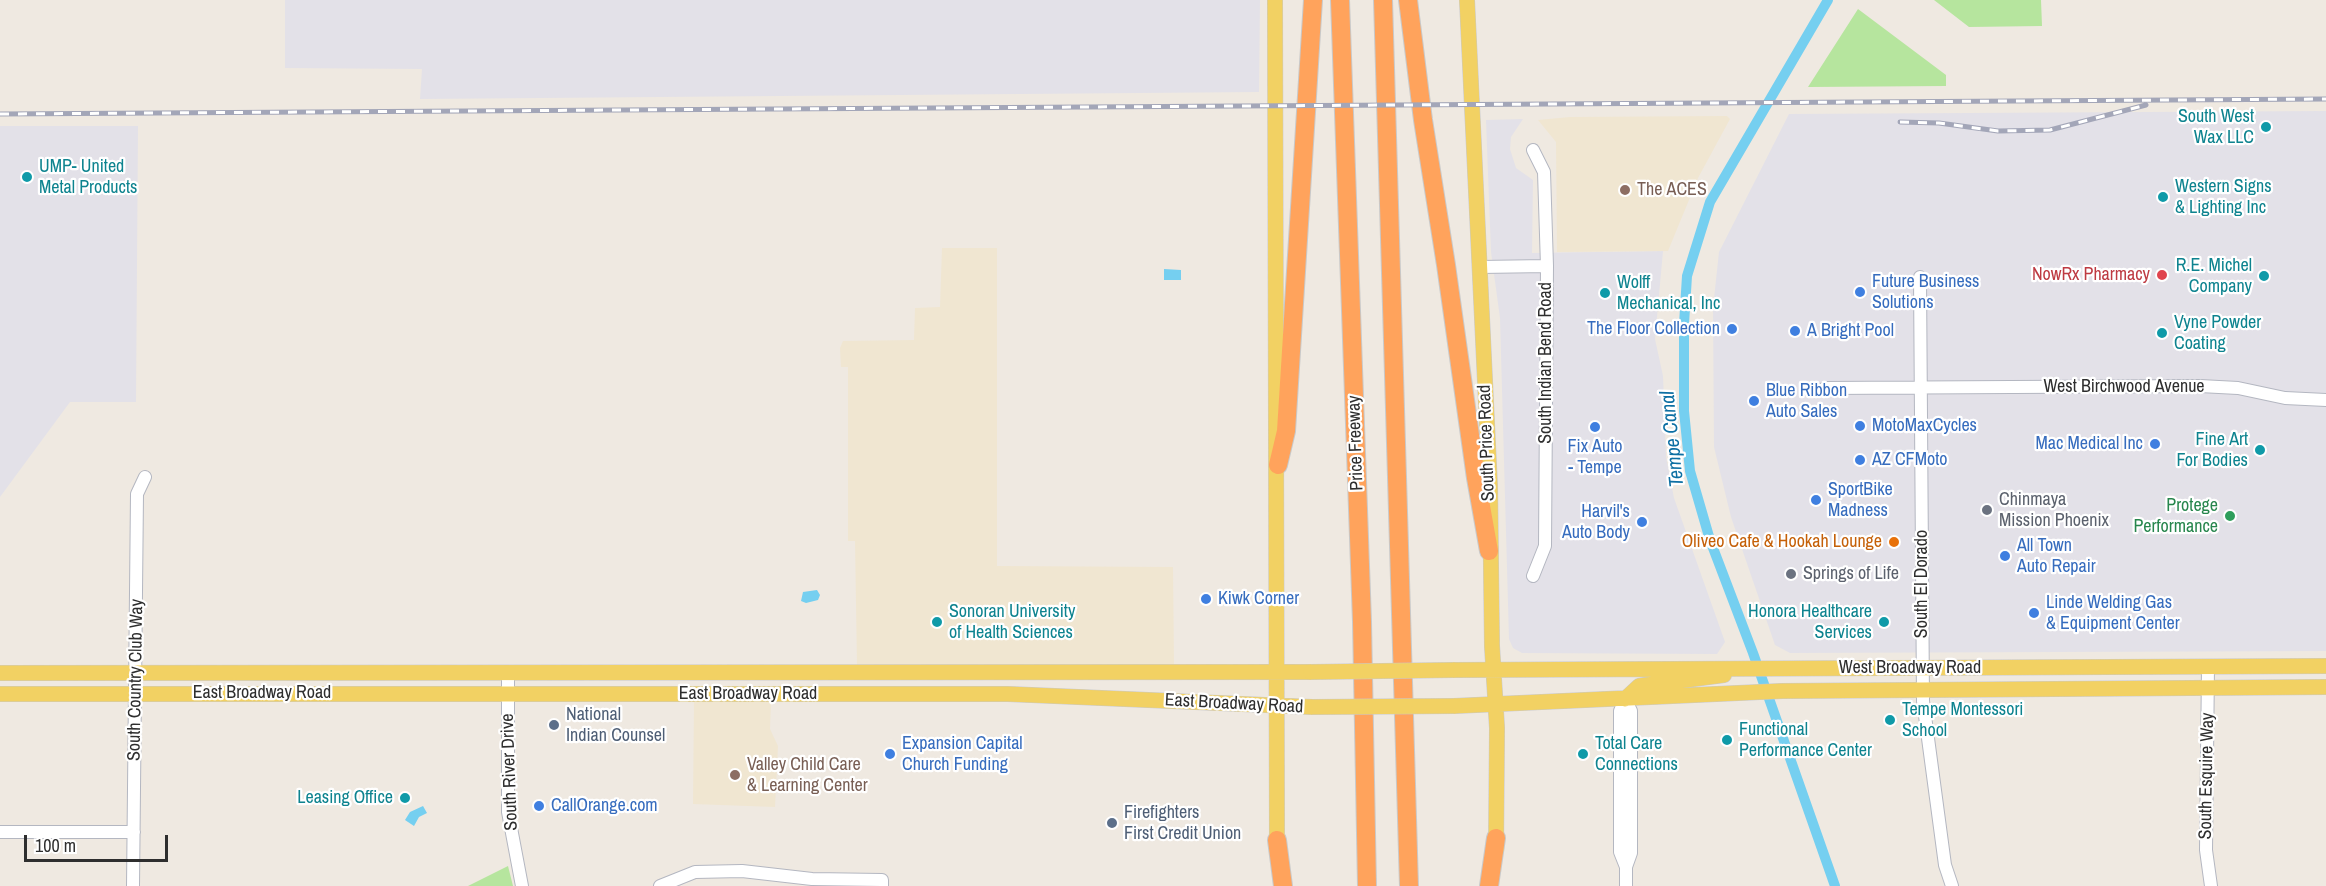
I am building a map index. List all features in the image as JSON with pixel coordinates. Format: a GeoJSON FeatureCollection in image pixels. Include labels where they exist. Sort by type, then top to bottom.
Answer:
{"type":"FeatureCollection","features":[{"type":"Feature","properties":{"kind":"highway"},"geometry":{"type":"LineString","coordinates":[[1278,465],[1286,431],[1312,0]]}},
{"type":"Feature","properties":{"kind":"highway","name":"Price Freeway"},"geometry":{"type":"LineString","coordinates":[[1340,0],[1362,610],[1367,886]]}},
{"type":"Feature","properties":{"kind":"highway"},"geometry":{"type":"LineString","coordinates":[[1383,0],[1409,886]]}},
{"type":"Feature","properties":{"kind":"highway"},"geometry":{"type":"LineString","coordinates":[[1408,0],[1423,120],[1448,276],[1476,478],[1489,551]]}},
{"type":"Feature","properties":{"kind":"highway"},"geometry":{"type":"LineString","coordinates":[[1489,886],[1496,838]]}},
{"type":"Feature","properties":{"kind":"highway"},"geometry":{"type":"LineString","coordinates":[[1277,840],[1283,886]]}},
{"type":"Feature","properties":{"kind":"main road"},"geometry":{"type":"LineString","coordinates":[[1275,0],[1274,447],[1278,465],[1275,672],[1276,886]]}},
{"type":"Feature","properties":{"kind":"main road","name":"South Price Road"},"geometry":{"type":"LineString","coordinates":[[1467,0],[1490,487],[1489,551],[1495,706],[1496,886]]}},
{"type":"Feature","properties":{"kind":"main road","name":"West Broadway Road"},"geometry":{"type":"LineString","coordinates":[[1493,670],[2326,666]]}},
{"type":"Feature","properties":{"kind":"main road"},"geometry":{"type":"LineString","coordinates":[[1625,699],[1639,686],[1700,680],[1733,674],[1740,668]]}},
{"type":"Feature","properties":{"kind":"main road","name":"East Broadway Road"},"geometry":{"type":"LineString","coordinates":[[0,673],[1008,673],[1493,670]]}},
{"type":"Feature","properties":{"kind":"main road"},"geometry":{"type":"LineString","coordinates":[[867,673],[867,694]]}},
{"type":"Feature","properties":{"kind":"main road"},"geometry":{"type":"LineString","coordinates":[[1008,673],[1008,694]]}},
{"type":"Feature","properties":{"kind":"main road","name":"West Broadway Road"},"geometry":{"type":"LineString","coordinates":[[1495,706],[1782,691],[1923,688],[2326,687]]}},
{"type":"Feature","properties":{"kind":"main road","name":"East Broadway Road"},"geometry":{"type":"LineString","coordinates":[[0,694],[1008,694],[1275,707],[1495,706]]}},
{"type":"Feature","properties":{"kind":"street","name":"South Indian Bend Road"},"geometry":{"type":"LineString","coordinates":[[1533,150],[1544,172],[1547,266],[1545,546],[1533,576]]}},
{"type":"Feature","properties":{"kind":"street"},"geometry":{"type":"LineString","coordinates":[[1480,267],[1547,266]]}},
{"type":"Feature","properties":{"kind":"street","name":"South El Dorado"},"geometry":{"type":"LineString","coordinates":[[1920,278],[1923,688],[1945,865],[1952,886]]}},
{"type":"Feature","properties":{"kind":"street","name":"West Birchwood Avenue"},"geometry":{"type":"LineString","coordinates":[[1825,388],[2200,386],[2238,388],[2285,398],[2326,400]]}},
{"type":"Feature","properties":{"kind":"street","name":"South Country Club Way"},"geometry":{"type":"LineString","coordinates":[[133,886],[137,673],[136,494],[145,477]]}},
{"type":"Feature","properties":{"kind":"street","name":"South Esquire Way"},"geometry":{"type":"LineString","coordinates":[[2208,666],[2206,850],[2211,886]]}},
{"type":"Feature","properties":{"kind":"street","name":"South River Drive"},"geometry":{"type":"LineString","coordinates":[[507,673],[508,812],[522,886]]}},
{"type":"Feature","properties":{"kind":"street"},"geometry":{"type":"LineString","coordinates":[[1625,699],[1620,711],[1620,852],[1626,867]]}},
{"type":"Feature","properties":{"kind":"street"},"geometry":{"type":"LineString","coordinates":[[1625,699],[1631,711],[1630,853],[1626,867],[1626,886]]}},
{"type":"Feature","properties":{"kind":"street"},"geometry":{"type":"LineString","coordinates":[[1620,775],[1631,791]]}},
{"type":"Feature","properties":{"kind":"street"},"geometry":{"type":"LineString","coordinates":[[0,832],[134,832]]}},
{"type":"Feature","properties":{"kind":"street"},"geometry":{"type":"LineString","coordinates":[[660,886],[695,872],[742,870],[812,879],[882,883]]}},
{"type":"Feature","properties":{"kind":"shaded area"},"geometry":{"type":"Polygon","coordinates":[[[285,0],[1260,0],[1259,92],[420,99],[422,69],[285,68],[285,0]]]}},
{"type":"Feature","properties":{"kind":"shaded area"},"geometry":{"type":"Polygon","coordinates":[[[2326,111],[2326,651],[1790,653],[1775,645],[1731,517],[1714,447],[1713,308],[1719,252],[1789,114],[2326,111]]]}},
{"type":"Feature","properties":{"kind":"shaded area","name":"The ACES"},"geometry":{"type":"Polygon","coordinates":[[[1727,116],[1730,119],[1698,178],[1668,251],[1557,252],[1556,142],[1538,120],[1570,117],[1727,116]]]}},
{"type":"Feature","properties":{"kind":"shaded area"},"geometry":{"type":"Polygon","coordinates":[[[1523,119],[1511,137],[1510,149],[1516,168],[1533,180],[1532,253],[1663,251],[1655,339],[1663,376],[1666,457],[1674,498],[1725,642],[1717,654],[1522,653],[1513,648],[1509,639],[1500,318],[1491,252],[1486,120],[1523,119]]]}},
{"type":"Feature","properties":{"kind":"shaded area"},"geometry":{"type":"Polygon","coordinates":[[[0,126],[138,126],[136,402],[70,402],[0,497],[0,126]]]}},
{"type":"Feature","properties":{"kind":"shaded area"},"geometry":{"type":"Polygon","coordinates":[[[942,248],[997,248],[997,566],[1173,567],[1174,665],[857,665],[855,541],[848,541],[848,367],[841,367],[840,348],[843,341],[914,340],[915,308],[940,307],[942,248]]]}},
{"type":"Feature","properties":{"kind":"shaded area","name":"Valley Child Care & Learning Center"},"geometry":{"type":"Polygon","coordinates":[[[694,701],[771,701],[770,729],[778,746],[775,807],[693,804],[694,701]]]}},
{"type":"Feature","properties":{"kind":"green space"},"geometry":{"type":"Polygon","coordinates":[[[1934,0],[2041,0],[2042,26],[1969,27],[1934,0]]]}},
{"type":"Feature","properties":{"kind":"green space"},"geometry":{"type":"Polygon","coordinates":[[[1858,9],[1946,75],[1946,86],[1808,87],[1858,9]]]}},
{"type":"Feature","properties":{"kind":"green space"},"geometry":{"type":"Polygon","coordinates":[[[508,866],[513,886],[468,886],[508,866]]]}},
{"type":"Feature","properties":{"kind":"water"},"geometry":{"type":"Polygon","coordinates":[[[1164,269],[1181,270],[1181,280],[1164,280],[1164,269]]]}},
{"type":"Feature","properties":{"kind":"water"},"geometry":{"type":"Polygon","coordinates":[[[817,590],[820,595],[818,600],[806,603],[801,601],[803,592],[817,590]]]}},
{"type":"Feature","properties":{"kind":"water"},"geometry":{"type":"Polygon","coordinates":[[[423,806],[427,813],[419,817],[414,826],[405,820],[410,812],[423,806]]]}},
{"type":"Feature","properties":{"kind":"waterway","name":"Tempe Canal"},"geometry":{"type":"LineString","coordinates":[[1828,0],[1710,202],[1687,276],[1684,324],[1684,411],[1690,471],[1710,540],[1753,653],[1835,886]]}},
{"type":"Feature","properties":{"kind":"railway"},"geometry":{"type":"LineString","coordinates":[[0,114],[2326,99]]}},
{"type":"Feature","properties":{"kind":"railway"},"geometry":{"type":"LineString","coordinates":[[1900,122],[1939,123],[1998,131],[2050,130],[2146,105]]}},
{"type":"Feature","properties":{"kind":"place","name":"South West Wax LLC"},"geometry":{"type":"Point","coordinates":[2266,127]}},
{"type":"Feature","properties":{"kind":"place","name":"UMP- United Metal Products"},"geometry":{"type":"Point","coordinates":[27,177]}},
{"type":"Feature","properties":{"kind":"place","name":"The ACES"},"geometry":{"type":"Point","coordinates":[1625,190]}},
{"type":"Feature","properties":{"kind":"place","name":"Western Signs & Lighting Inc"},"geometry":{"type":"Point","coordinates":[2163,197]}},
{"type":"Feature","properties":{"kind":"place","name":"NowRx Pharmacy"},"geometry":{"type":"Point","coordinates":[2162,275]}},
{"type":"Feature","properties":{"kind":"place","name":"R.E. Michel Company"},"geometry":{"type":"Point","coordinates":[2264,276]}},
{"type":"Feature","properties":{"kind":"place","name":"Future Business Solutions"},"geometry":{"type":"Point","coordinates":[1860,292]}},
{"type":"Feature","properties":{"kind":"place","name":"Wolff Mechanical, Inc"},"geometry":{"type":"Point","coordinates":[1605,293]}},
{"type":"Feature","properties":{"kind":"place","name":"The Floor Collection"},"geometry":{"type":"Point","coordinates":[1732,329]}},
{"type":"Feature","properties":{"kind":"place","name":"A Bright Pool"},"geometry":{"type":"Point","coordinates":[1795,331]}},
{"type":"Feature","properties":{"kind":"place","name":"Vyne Powder Coating"},"geometry":{"type":"Point","coordinates":[2162,333]}},
{"type":"Feature","properties":{"kind":"place","name":"Blue Ribbon Auto Sales"},"geometry":{"type":"Point","coordinates":[1754,401]}},
{"type":"Feature","properties":{"kind":"place","name":"MotoMaxCycles"},"geometry":{"type":"Point","coordinates":[1860,426]}},
{"type":"Feature","properties":{"kind":"place","name":"Fix Auto - Tempe"},"geometry":{"type":"Point","coordinates":[1595,427]}},
{"type":"Feature","properties":{"kind":"place","name":"Mac Medical Inc"},"geometry":{"type":"Point","coordinates":[2155,444]}},
{"type":"Feature","properties":{"kind":"place","name":"Fine Art For Bodies"},"geometry":{"type":"Point","coordinates":[2260,450]}},
{"type":"Feature","properties":{"kind":"place","name":"AZ CFMoto"},"geometry":{"type":"Point","coordinates":[1860,460]}},
{"type":"Feature","properties":{"kind":"place","name":"SportBike Madness"},"geometry":{"type":"Point","coordinates":[1816,500]}},
{"type":"Feature","properties":{"kind":"place","name":"Chinmaya Mission Phoenix"},"geometry":{"type":"Point","coordinates":[1987,510]}},
{"type":"Feature","properties":{"kind":"place","name":"Protege Performance"},"geometry":{"type":"Point","coordinates":[2230,516]}},
{"type":"Feature","properties":{"kind":"place","name":"Harvil's Auto Body"},"geometry":{"type":"Point","coordinates":[1642,522]}},
{"type":"Feature","properties":{"kind":"place","name":"Oliveo Cafe & Hookah Lounge"},"geometry":{"type":"Point","coordinates":[1894,542]}},
{"type":"Feature","properties":{"kind":"place","name":"All Town Auto Repair"},"geometry":{"type":"Point","coordinates":[2005,556]}},
{"type":"Feature","properties":{"kind":"place","name":"Springs of Life"},"geometry":{"type":"Point","coordinates":[1791,574]}},
{"type":"Feature","properties":{"kind":"place","name":"Kiwk Corner"},"geometry":{"type":"Point","coordinates":[1206,599]}},
{"type":"Feature","properties":{"kind":"place","name":"Linde Welding Gas & Equipment Center"},"geometry":{"type":"Point","coordinates":[2034,613]}},
{"type":"Feature","properties":{"kind":"place","name":"Sonoran University of Health Sciences"},"geometry":{"type":"Point","coordinates":[937,622]}},
{"type":"Feature","properties":{"kind":"place","name":"Honora Healthcare Services"},"geometry":{"type":"Point","coordinates":[1884,622]}},
{"type":"Feature","properties":{"kind":"place","name":"Tempe Montessori School"},"geometry":{"type":"Point","coordinates":[1890,720]}},
{"type":"Feature","properties":{"kind":"place","name":"National Indian Counsel"},"geometry":{"type":"Point","coordinates":[554,725]}},
{"type":"Feature","properties":{"kind":"place","name":"Functional Performance Center"},"geometry":{"type":"Point","coordinates":[1727,740]}},
{"type":"Feature","properties":{"kind":"place","name":"Expansion Capital Church Funding"},"geometry":{"type":"Point","coordinates":[890,754]}},
{"type":"Feature","properties":{"kind":"place","name":"Total Care Connections"},"geometry":{"type":"Point","coordinates":[1583,754]}},
{"type":"Feature","properties":{"kind":"place","name":"Valley Child Care & Learning Center"},"geometry":{"type":"Point","coordinates":[735,775]}},
{"type":"Feature","properties":{"kind":"place","name":"Leasing Office"},"geometry":{"type":"Point","coordinates":[405,798]}},
{"type":"Feature","properties":{"kind":"place","name":"CallOrange.com"},"geometry":{"type":"Point","coordinates":[539,806]}},
{"type":"Feature","properties":{"kind":"place","name":"Firefighters First Credit Union"},"geometry":{"type":"Point","coordinates":[1112,823]}}]}
